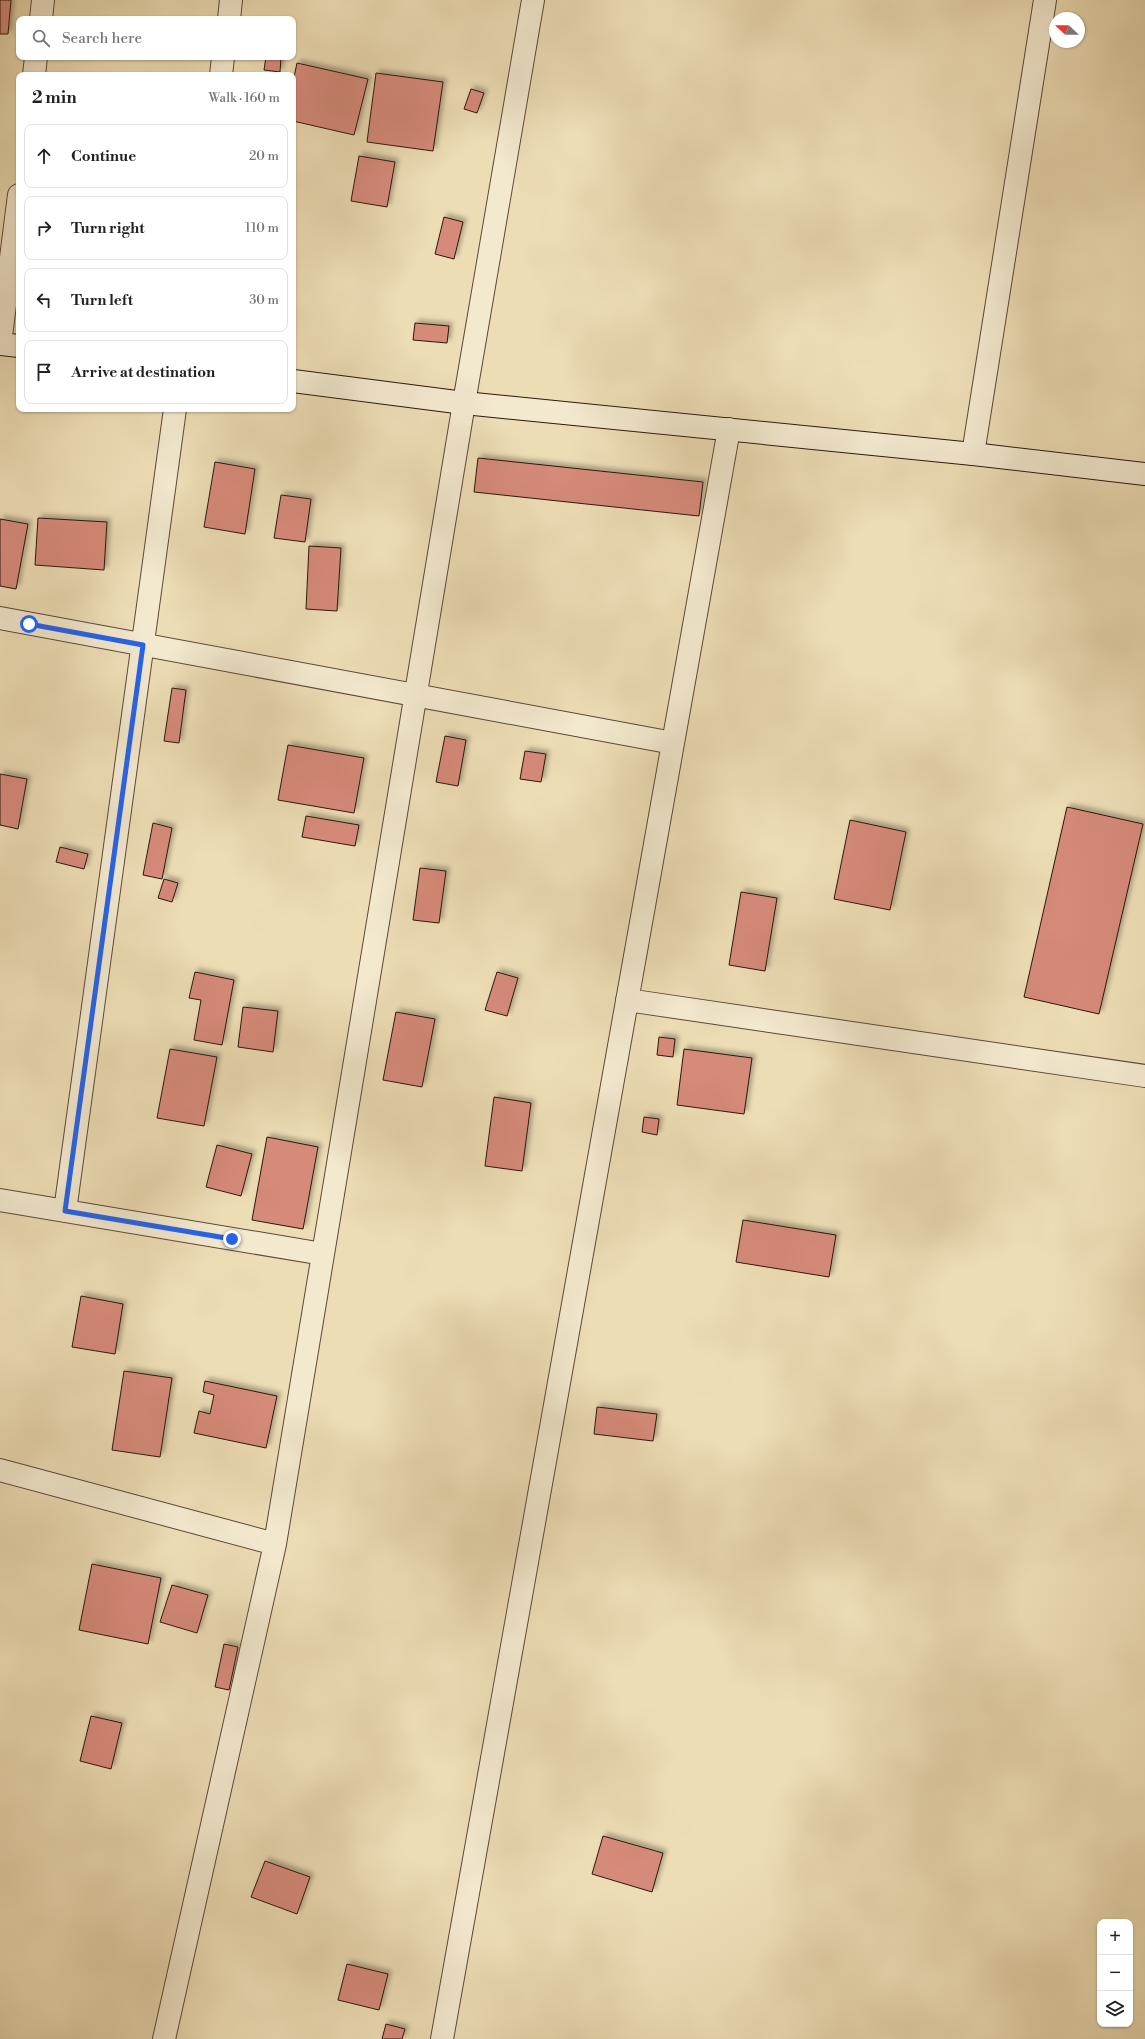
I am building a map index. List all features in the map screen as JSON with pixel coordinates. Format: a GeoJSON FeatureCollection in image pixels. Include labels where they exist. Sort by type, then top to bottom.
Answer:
{"type":"FeatureCollection","features":[{"type":"Feature","properties":{"kind":"street"},"geometry":{"type":"LineString","coordinates":[[41,16],[43,0]]}},
{"type":"Feature","properties":{"kind":"street"},"geometry":{"type":"LineString","coordinates":[[229,16],[231,0]]}},
{"type":"Feature","properties":{"kind":"street"},"geometry":{"type":"LineString","coordinates":[[164,2039],[274,1544],[415,695],[533,0]]}},
{"type":"Feature","properties":{"kind":"street"},"geometry":{"type":"LineString","coordinates":[[973,454],[1045,0]]}},
{"type":"Feature","properties":{"kind":"street"},"geometry":{"type":"LineString","coordinates":[[34,72],[36,60]]}},
{"type":"Feature","properties":{"kind":"street"},"geometry":{"type":"LineString","coordinates":[[221,72],[223,60]]}},
{"type":"Feature","properties":{"kind":"street"},"geometry":{"type":"LineString","coordinates":[[16,219],[0,344],[16,346]]}},
{"type":"Feature","properties":{"kind":"street"},"geometry":{"type":"LineString","coordinates":[[296,381],[464,403],[973,454],[1145,474]]}},
{"type":"Feature","properties":{"kind":"street"},"geometry":{"type":"LineString","coordinates":[[65,1211],[175,412]]}},
{"type":"Feature","properties":{"kind":"street"},"geometry":{"type":"LineString","coordinates":[[442,2039],[729,429]]}},
{"type":"Feature","properties":{"kind":"street"},"geometry":{"type":"LineString","coordinates":[[0,618],[673,743]]}},
{"type":"Feature","properties":{"kind":"street"},"geometry":{"type":"LineString","coordinates":[[627,1000],[1145,1076]]}},
{"type":"Feature","properties":{"kind":"street"},"geometry":{"type":"LineString","coordinates":[[0,1200],[323,1254]]}},
{"type":"Feature","properties":{"kind":"street"},"geometry":{"type":"LineString","coordinates":[[0,1470],[274,1544]]}},
{"type":"Feature","properties":{"kind":"building"},"geometry":{"type":"Polygon","coordinates":[[[0,0],[11,0],[8,34],[0,34],[0,0]]]}},
{"type":"Feature","properties":{"kind":"building"},"geometry":{"type":"Polygon","coordinates":[[[266,60],[281,60],[280,72],[264,70],[266,60]]]}},
{"type":"Feature","properties":{"kind":"building"},"geometry":{"type":"Polygon","coordinates":[[[297,63],[368,79],[354,135],[296,122],[295,72],[297,63]]]}},
{"type":"Feature","properties":{"kind":"building"},"geometry":{"type":"Polygon","coordinates":[[[376,73],[443,82],[433,151],[367,142],[376,73]]]}},
{"type":"Feature","properties":{"kind":"building"},"geometry":{"type":"Polygon","coordinates":[[[471,89],[484,93],[477,113],[464,109],[471,89]]]}},
{"type":"Feature","properties":{"kind":"building"},"geometry":{"type":"Polygon","coordinates":[[[359,156],[395,162],[387,207],[351,201],[359,156]]]}},
{"type":"Feature","properties":{"kind":"building"},"geometry":{"type":"Polygon","coordinates":[[[444,217],[463,222],[454,259],[435,254],[444,217]]]}},
{"type":"Feature","properties":{"kind":"building"},"geometry":{"type":"Polygon","coordinates":[[[415,323],[449,326],[447,343],[413,340],[415,323]]]}},
{"type":"Feature","properties":{"kind":"building"},"geometry":{"type":"Polygon","coordinates":[[[478,458],[703,482],[699,516],[474,492],[478,458]]]}},
{"type":"Feature","properties":{"kind":"building"},"geometry":{"type":"Polygon","coordinates":[[[215,462],[255,469],[245,534],[204,527],[215,462]]]}},
{"type":"Feature","properties":{"kind":"building"},"geometry":{"type":"Polygon","coordinates":[[[281,495],[311,499],[305,542],[274,538],[281,495]]]}},
{"type":"Feature","properties":{"kind":"building"},"geometry":{"type":"Polygon","coordinates":[[[38,518],[107,522],[104,570],[35,565],[38,518]]]}},
{"type":"Feature","properties":{"kind":"building"},"geometry":{"type":"Polygon","coordinates":[[[0,519],[28,524],[16,589],[0,586],[0,519]]]}},
{"type":"Feature","properties":{"kind":"building"},"geometry":{"type":"Polygon","coordinates":[[[309,546],[341,548],[337,611],[306,609],[309,546]]]}},
{"type":"Feature","properties":{"kind":"building"},"geometry":{"type":"Polygon","coordinates":[[[172,688],[186,690],[179,743],[164,741],[172,688]]]}},
{"type":"Feature","properties":{"kind":"building"},"geometry":{"type":"Polygon","coordinates":[[[445,736],[466,740],[458,786],[436,782],[445,736]]]}},
{"type":"Feature","properties":{"kind":"building"},"geometry":{"type":"Polygon","coordinates":[[[288,745],[364,758],[354,813],[278,800],[288,745]]]}},
{"type":"Feature","properties":{"kind":"building"},"geometry":{"type":"Polygon","coordinates":[[[525,751],[546,754],[541,782],[520,779],[525,751]]]}},
{"type":"Feature","properties":{"kind":"building"},"geometry":{"type":"Polygon","coordinates":[[[0,774],[27,779],[18,829],[0,825],[0,774]]]}},
{"type":"Feature","properties":{"kind":"building"},"geometry":{"type":"Polygon","coordinates":[[[1067,807],[1143,824],[1099,1014],[1024,997],[1067,807]]]}},
{"type":"Feature","properties":{"kind":"building"},"geometry":{"type":"Polygon","coordinates":[[[306,816],[359,825],[355,846],[302,837],[306,816]]]}},
{"type":"Feature","properties":{"kind":"building"},"geometry":{"type":"Polygon","coordinates":[[[850,820],[906,832],[890,910],[834,899],[850,820]]]}},
{"type":"Feature","properties":{"kind":"building"},"geometry":{"type":"Polygon","coordinates":[[[153,823],[172,828],[162,879],[143,875],[153,823]]]}},
{"type":"Feature","properties":{"kind":"building"},"geometry":{"type":"Polygon","coordinates":[[[60,847],[88,854],[84,869],[56,862],[60,847]]]}},
{"type":"Feature","properties":{"kind":"building"},"geometry":{"type":"Polygon","coordinates":[[[420,868],[446,871],[439,923],[413,920],[420,868]]]}},
{"type":"Feature","properties":{"kind":"building"},"geometry":{"type":"Polygon","coordinates":[[[164,879],[178,883],[172,902],[158,898],[164,879]]]}},
{"type":"Feature","properties":{"kind":"building"},"geometry":{"type":"Polygon","coordinates":[[[741,892],[777,898],[765,971],[729,965],[741,892]]]}},
{"type":"Feature","properties":{"kind":"building"},"geometry":{"type":"Polygon","coordinates":[[[195,972],[234,980],[222,1045],[194,1040],[201,1000],[189,998],[195,972]]]}},
{"type":"Feature","properties":{"kind":"building"},"geometry":{"type":"Polygon","coordinates":[[[497,972],[518,978],[507,1016],[485,1010],[497,972]]]}},
{"type":"Feature","properties":{"kind":"building"},"geometry":{"type":"Polygon","coordinates":[[[243,1007],[278,1011],[273,1052],[238,1047],[243,1007]]]}},
{"type":"Feature","properties":{"kind":"building"},"geometry":{"type":"Polygon","coordinates":[[[396,1012],[435,1019],[422,1087],[383,1080],[396,1012]]]}},
{"type":"Feature","properties":{"kind":"building"},"geometry":{"type":"Polygon","coordinates":[[[659,1037],[675,1039],[673,1057],[657,1055],[659,1037]]]}},
{"type":"Feature","properties":{"kind":"building"},"geometry":{"type":"Polygon","coordinates":[[[170,1049],[217,1057],[204,1126],[157,1118],[170,1049]]]}},
{"type":"Feature","properties":{"kind":"building"},"geometry":{"type":"Polygon","coordinates":[[[684,1049],[752,1058],[744,1114],[677,1105],[684,1049]]]}},
{"type":"Feature","properties":{"kind":"building"},"geometry":{"type":"Polygon","coordinates":[[[494,1097],[531,1103],[522,1171],[485,1166],[494,1097]]]}},
{"type":"Feature","properties":{"kind":"building"},"geometry":{"type":"Polygon","coordinates":[[[644,1117],[659,1119],[657,1135],[642,1132],[644,1117]]]}},
{"type":"Feature","properties":{"kind":"building"},"geometry":{"type":"Polygon","coordinates":[[[267,1137],[318,1147],[303,1229],[252,1220],[267,1137]]]}},
{"type":"Feature","properties":{"kind":"building"},"geometry":{"type":"Polygon","coordinates":[[[217,1145],[252,1154],[241,1196],[206,1187],[217,1145]]]}},
{"type":"Feature","properties":{"kind":"building"},"geometry":{"type":"Polygon","coordinates":[[[743,1220],[836,1235],[829,1277],[736,1262],[743,1220]]]}},
{"type":"Feature","properties":{"kind":"building"},"geometry":{"type":"Polygon","coordinates":[[[81,1296],[123,1304],[115,1354],[72,1347],[81,1296]]]}},
{"type":"Feature","properties":{"kind":"building"},"geometry":{"type":"Polygon","coordinates":[[[124,1371],[172,1378],[160,1457],[112,1450],[124,1371]]]}},
{"type":"Feature","properties":{"kind":"building"},"geometry":{"type":"Polygon","coordinates":[[[205,1381],[277,1396],[266,1448],[194,1433],[199,1411],[210,1414],[214,1395],[203,1392],[205,1381]]]}},
{"type":"Feature","properties":{"kind":"building"},"geometry":{"type":"Polygon","coordinates":[[[597,1407],[657,1414],[653,1441],[594,1434],[597,1407]]]}},
{"type":"Feature","properties":{"kind":"building"},"geometry":{"type":"Polygon","coordinates":[[[92,1564],[161,1578],[148,1644],[79,1630],[92,1564]]]}},
{"type":"Feature","properties":{"kind":"building"},"geometry":{"type":"Polygon","coordinates":[[[172,1585],[208,1595],[197,1633],[160,1622],[172,1585]]]}},
{"type":"Feature","properties":{"kind":"building"},"geometry":{"type":"Polygon","coordinates":[[[224,1644],[238,1647],[229,1690],[215,1687],[224,1644]]]}},
{"type":"Feature","properties":{"kind":"building"},"geometry":{"type":"Polygon","coordinates":[[[91,1716],[122,1723],[111,1769],[80,1761],[91,1716]]]}},
{"type":"Feature","properties":{"kind":"building"},"geometry":{"type":"Polygon","coordinates":[[[603,1836],[663,1853],[652,1892],[592,1874],[603,1836]]]}},
{"type":"Feature","properties":{"kind":"building"},"geometry":{"type":"Polygon","coordinates":[[[265,1861],[310,1877],[297,1914],[251,1897],[265,1861]]]}},
{"type":"Feature","properties":{"kind":"building"},"geometry":{"type":"Polygon","coordinates":[[[347,1964],[388,1974],[379,2010],[338,2000],[347,1964]]]}},
{"type":"Feature","properties":{"kind":"building"},"geometry":{"type":"Polygon","coordinates":[[[386,2024],[405,2029],[402,2039],[382,2039],[386,2024]]]}},
{"type":"Feature","properties":{"kind":"route"},"geometry":{"type":"LineString","coordinates":[[29,624],[143,645],[65,1211],[232,1239]]}}]}
